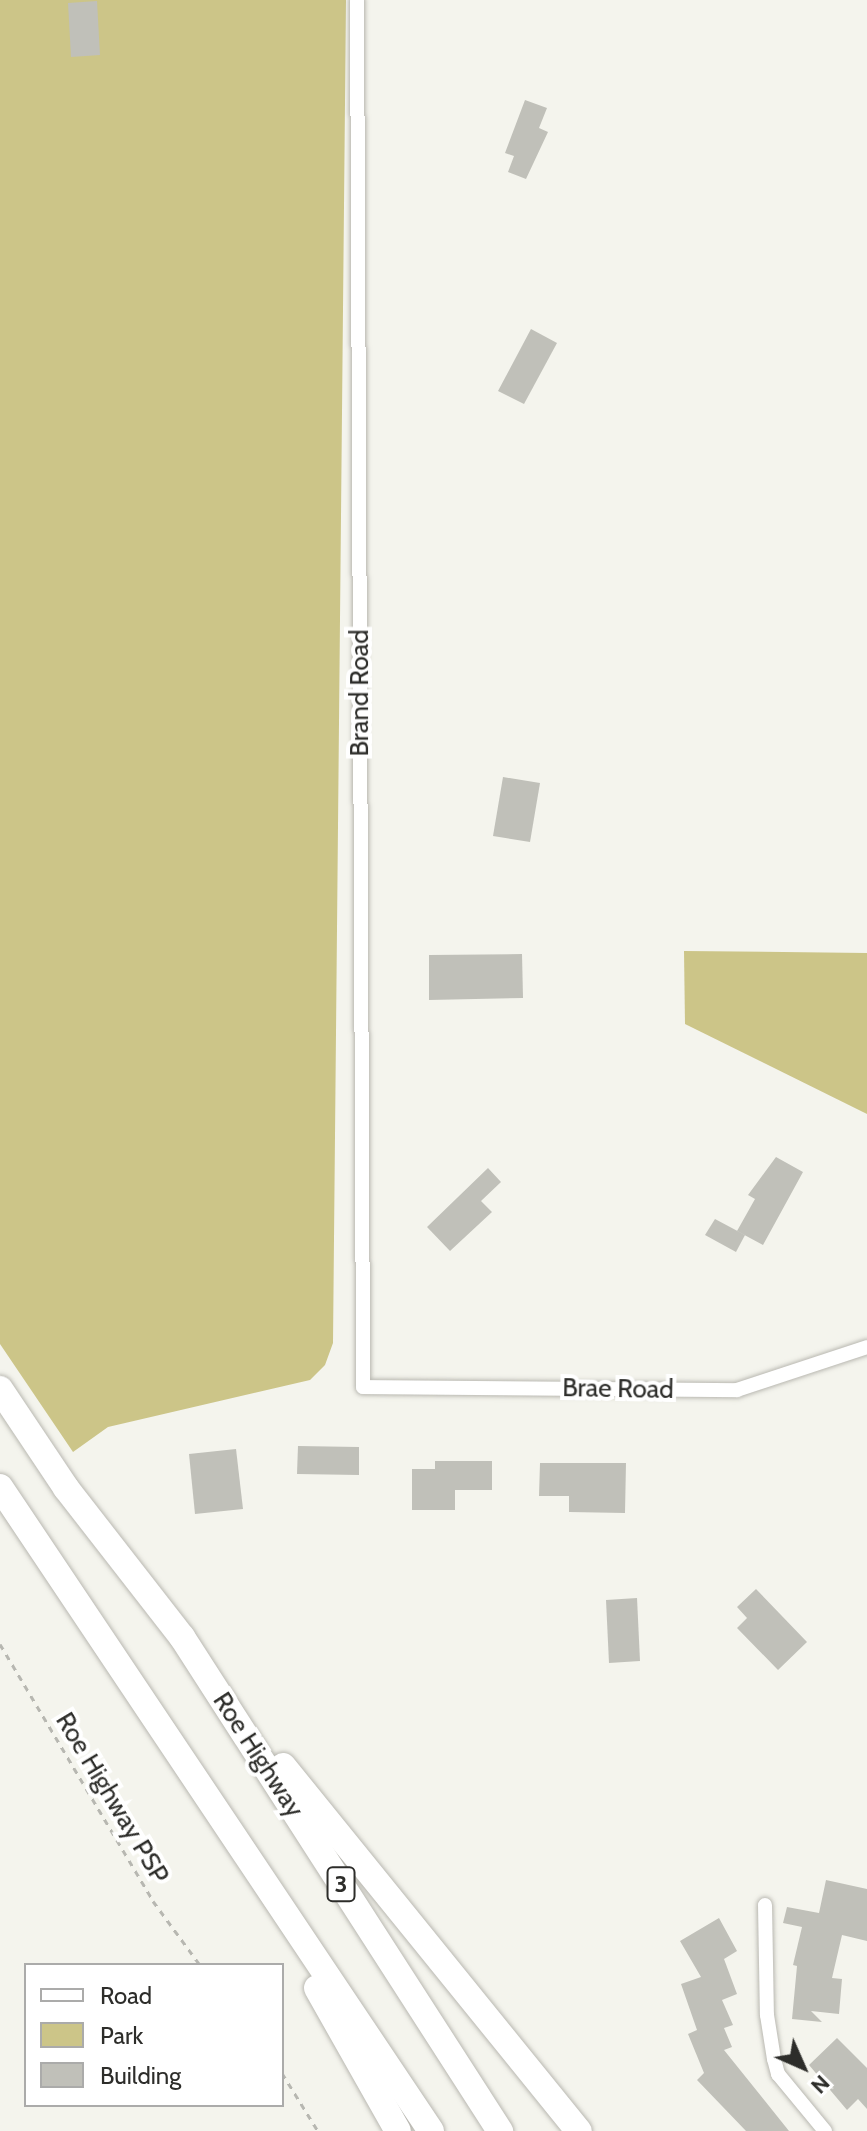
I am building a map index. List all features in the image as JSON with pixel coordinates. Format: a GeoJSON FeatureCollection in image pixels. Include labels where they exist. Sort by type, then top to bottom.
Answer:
{"type":"FeatureCollection","features":[{"type":"Feature","properties":{"kind":"highway","name":"Roe Highway"},"geometry":{"type":"LineString","coordinates":[[0,1389],[66,1488],[182,1637],[500,2131]]}},
{"type":"Feature","properties":{"kind":"highway","name":"3"},"geometry":{"type":"LineString","coordinates":[[0,1487],[431,2131]]}},
{"type":"Feature","properties":{"kind":"highway"},"geometry":{"type":"LineString","coordinates":[[182,1637],[517,2060],[579,2131]]}},
{"type":"Feature","properties":{"kind":"highway"},"geometry":{"type":"LineString","coordinates":[[256,1872],[398,2131]]}},
{"type":"Feature","properties":{"kind":"street","name":"Brand Road"},"geometry":{"type":"LineString","coordinates":[[357,0],[363,1387]]}},
{"type":"Feature","properties":{"kind":"street","name":"Brae Road"},"geometry":{"type":"LineString","coordinates":[[363,1387],[737,1390],[867,1347]]}},
{"type":"Feature","properties":{"kind":"street"},"geometry":{"type":"LineString","coordinates":[[765,1905],[767,2015],[774,2059],[778,2074],[825,2131]]}},
{"type":"Feature","properties":{"kind":"path","name":"Roe Highway PSP"},"geometry":{"type":"LineString","coordinates":[[0,1644],[153,1901],[199,1963]]}},
{"type":"Feature","properties":{"kind":"path"},"geometry":{"type":"LineString","coordinates":[[284,2076],[318,2131]]}},
{"type":"Feature","properties":{"kind":"green space"},"geometry":{"type":"Polygon","coordinates":[[[0,0],[346,0],[333,1343],[325,1365],[310,1380],[108,1427],[73,1452],[0,1344],[0,0]]]}},
{"type":"Feature","properties":{"kind":"green space"},"geometry":{"type":"Polygon","coordinates":[[[684,951],[867,953],[867,1114],[685,1024],[684,951]]]}},
{"type":"Feature","properties":{"kind":"building"},"geometry":{"type":"Polygon","coordinates":[[[97,1],[100,55],[71,57],[68,3],[97,1]]]}},
{"type":"Feature","properties":{"kind":"building"},"geometry":{"type":"Polygon","coordinates":[[[525,100],[547,108],[539,128],[548,132],[526,179],[508,172],[514,156],[505,153],[525,100]]]}},
{"type":"Feature","properties":{"kind":"building"},"geometry":{"type":"Polygon","coordinates":[[[531,329],[557,343],[524,404],[498,391],[531,329]]]}},
{"type":"Feature","properties":{"kind":"building"},"geometry":{"type":"Polygon","coordinates":[[[503,777],[540,783],[530,842],[493,836],[503,777]]]}},
{"type":"Feature","properties":{"kind":"building"},"geometry":{"type":"Polygon","coordinates":[[[522,954],[523,998],[429,1000],[429,955],[522,954]]]}},
{"type":"Feature","properties":{"kind":"building"},"geometry":{"type":"Polygon","coordinates":[[[776,1157],[803,1172],[763,1245],[737,1231],[755,1199],[748,1195],[776,1157]]]}},
{"type":"Feature","properties":{"kind":"building"},"geometry":{"type":"Polygon","coordinates":[[[488,1168],[501,1182],[481,1201],[492,1212],[450,1251],[427,1227],[488,1168]]]}},
{"type":"Feature","properties":{"kind":"building"},"geometry":{"type":"Polygon","coordinates":[[[715,1219],[745,1235],[736,1252],[705,1235],[715,1219]]]}},
{"type":"Feature","properties":{"kind":"building"},"geometry":{"type":"Polygon","coordinates":[[[298,1446],[359,1447],[359,1475],[297,1474],[298,1446]]]}},
{"type":"Feature","properties":{"kind":"building"},"geometry":{"type":"Polygon","coordinates":[[[236,1449],[243,1509],[195,1514],[189,1454],[236,1449]]]}},
{"type":"Feature","properties":{"kind":"building"},"geometry":{"type":"Polygon","coordinates":[[[435,1461],[492,1461],[492,1490],[455,1490],[455,1510],[412,1510],[412,1469],[435,1469],[435,1461]]]}},
{"type":"Feature","properties":{"kind":"building"},"geometry":{"type":"Polygon","coordinates":[[[540,1463],[626,1463],[625,1513],[569,1512],[569,1496],[539,1496],[540,1463]]]}},
{"type":"Feature","properties":{"kind":"building"},"geometry":{"type":"Polygon","coordinates":[[[756,1589],[807,1642],[778,1670],[737,1628],[747,1618],[737,1607],[756,1589]]]}},
{"type":"Feature","properties":{"kind":"building"},"geometry":{"type":"Polygon","coordinates":[[[637,1598],[640,1661],[609,1663],[606,1600],[637,1598]]]}},
{"type":"Feature","properties":{"kind":"building"},"geometry":{"type":"Polygon","coordinates":[[[826,1880],[867,1889],[867,1941],[842,1935],[832,1978],[842,1979],[839,2014],[811,2011],[822,2022],[792,2019],[797,1966],[793,1965],[802,1927],[783,1923],[787,1907],[819,1913],[826,1880]]]}},
{"type":"Feature","properties":{"kind":"building"},"geometry":{"type":"Polygon","coordinates":[[[719,1918],[737,1951],[724,1959],[737,1994],[722,2000],[733,2025],[724,2028],[732,2047],[724,2050],[789,2131],[746,2131],[697,2080],[704,2073],[688,2034],[697,2030],[681,1984],[701,1977],[680,1941],[719,1918]]]}},
{"type":"Feature","properties":{"kind":"building"},"geometry":{"type":"Polygon","coordinates":[[[837,2038],[867,2068],[867,2109],[858,2099],[847,2110],[809,2065],[837,2038]]]}}]}
